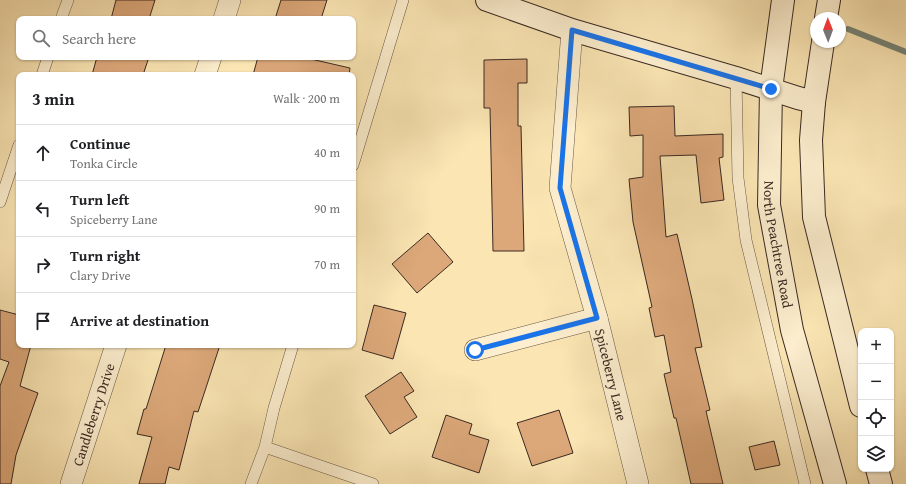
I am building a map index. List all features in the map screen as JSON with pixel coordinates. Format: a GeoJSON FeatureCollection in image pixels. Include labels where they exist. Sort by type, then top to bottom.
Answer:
{"type":"FeatureCollection","features":[{"type":"Feature","properties":{"kind":"main road"},"geometry":{"type":"LineString","coordinates":[[487,0],[572,30],[814,102]]}},
{"type":"Feature","properties":{"kind":"main road","name":"North Peachtree Road"},"geometry":{"type":"LineString","coordinates":[[783,0],[771,89],[769,205],[792,330],[835,484]]}},
{"type":"Feature","properties":{"kind":"main road"},"geometry":{"type":"LineString","coordinates":[[827,12],[829,0]]}},
{"type":"Feature","properties":{"kind":"main road"},"geometry":{"type":"LineString","coordinates":[[822,48],[814,102],[811,140],[814,217],[860,400]]}},
{"type":"Feature","properties":{"kind":"main road"},"geometry":{"type":"LineString","coordinates":[[878,472],[881,484]]}},
{"type":"Feature","properties":{"kind":"street"},"geometry":{"type":"LineString","coordinates":[[225,16],[230,0]]}},
{"type":"Feature","properties":{"kind":"street","name":"Spiceberry Lane"},"geometry":{"type":"LineString","coordinates":[[572,30],[560,188],[597,318],[638,484]]}},
{"type":"Feature","properties":{"kind":"street"},"geometry":{"type":"LineString","coordinates":[[206,72],[210,60]]}},
{"type":"Feature","properties":{"kind":"street"},"geometry":{"type":"LineString","coordinates":[[475,350],[597,318]]}},
{"type":"Feature","properties":{"kind":"street","name":"Candleberry Drive"},"geometry":{"type":"LineString","coordinates":[[72,484],[115,348]]}},
{"type":"Feature","properties":{"kind":"lane"},"geometry":{"type":"LineString","coordinates":[[62,16],[68,0]]}},
{"type":"Feature","properties":{"kind":"lane"},"geometry":{"type":"LineString","coordinates":[[356,155],[403,0]]}},
{"type":"Feature","properties":{"kind":"lane"},"geometry":{"type":"LineString","coordinates":[[43,72],[47,60]]}},
{"type":"Feature","properties":{"kind":"lane"},"geometry":{"type":"LineString","coordinates":[[736,78],[738,178],[746,240],[805,484]]}},
{"type":"Feature","properties":{"kind":"lane"},"geometry":{"type":"LineString","coordinates":[[0,202],[16,154]]}},
{"type":"Feature","properties":{"kind":"lane"},"geometry":{"type":"LineString","coordinates":[[252,484],[265,447],[274,408],[292,348]]}},
{"type":"Feature","properties":{"kind":"lane"},"geometry":{"type":"LineString","coordinates":[[265,447],[373,484]]}},
{"type":"Feature","properties":{"kind":"building"},"geometry":{"type":"Polygon","coordinates":[[[116,0],[155,0],[150,16],[112,16],[116,0]]]}},
{"type":"Feature","properties":{"kind":"building"},"geometry":{"type":"Polygon","coordinates":[[[281,0],[327,0],[322,16],[276,16],[281,0]]]}},
{"type":"Feature","properties":{"kind":"building"},"geometry":{"type":"Polygon","coordinates":[[[527,59],[527,83],[518,83],[518,126],[521,126],[524,251],[493,251],[490,108],[484,108],[484,60],[527,59]]]}},
{"type":"Feature","properties":{"kind":"building"},"geometry":{"type":"Polygon","coordinates":[[[96,60],[148,60],[144,72],[93,72],[96,60]]]}},
{"type":"Feature","properties":{"kind":"building"},"geometry":{"type":"Polygon","coordinates":[[[257,60],[315,60],[350,68],[349,72],[254,72],[257,60]]]}},
{"type":"Feature","properties":{"kind":"building"},"geometry":{"type":"Polygon","coordinates":[[[674,106],[675,136],[723,134],[723,157],[719,158],[724,200],[701,203],[696,155],[660,156],[666,237],[677,234],[702,347],[695,348],[710,410],[706,411],[723,484],[691,484],[664,374],[671,372],[664,335],[655,337],[649,308],[652,307],[633,222],[629,179],[643,177],[643,135],[630,136],[629,107],[674,106]]]}},
{"type":"Feature","properties":{"kind":"building"},"geometry":{"type":"Polygon","coordinates":[[[428,233],[453,262],[417,293],[392,264],[428,233]]]}},
{"type":"Feature","properties":{"kind":"building"},"geometry":{"type":"Polygon","coordinates":[[[374,305],[406,313],[393,359],[362,350],[374,305]]]}},
{"type":"Feature","properties":{"kind":"building"},"geometry":{"type":"Polygon","coordinates":[[[0,310],[16,314],[16,348],[30,348],[20,386],[38,393],[16,455],[11,484],[0,484],[0,386],[9,362],[0,359],[0,310]]]}},
{"type":"Feature","properties":{"kind":"building"},"geometry":{"type":"Polygon","coordinates":[[[165,348],[219,348],[198,412],[194,411],[179,470],[169,467],[165,484],[139,484],[152,437],[137,434],[144,409],[146,409],[165,348]]]}},
{"type":"Feature","properties":{"kind":"building"},"geometry":{"type":"Polygon","coordinates":[[[401,372],[414,391],[404,397],[417,417],[390,434],[365,396],[401,372]]]}},
{"type":"Feature","properties":{"kind":"building"},"geometry":{"type":"Polygon","coordinates":[[[559,410],[573,453],[532,466],[517,423],[559,410]]]}},
{"type":"Feature","properties":{"kind":"building"},"geometry":{"type":"Polygon","coordinates":[[[446,415],[472,424],[469,434],[489,440],[479,473],[432,457],[446,415]]]}},
{"type":"Feature","properties":{"kind":"building"},"geometry":{"type":"Polygon","coordinates":[[[774,441],[780,465],[755,470],[749,447],[774,441]]]}},
{"type":"Feature","properties":{"kind":"waterway"},"geometry":{"type":"LineString","coordinates":[[848,29],[906,52]]}},
{"type":"Feature","properties":{"kind":"route"},"geometry":{"type":"LineString","coordinates":[[475,350],[597,318],[560,188],[572,30],[771,89]]}}]}
